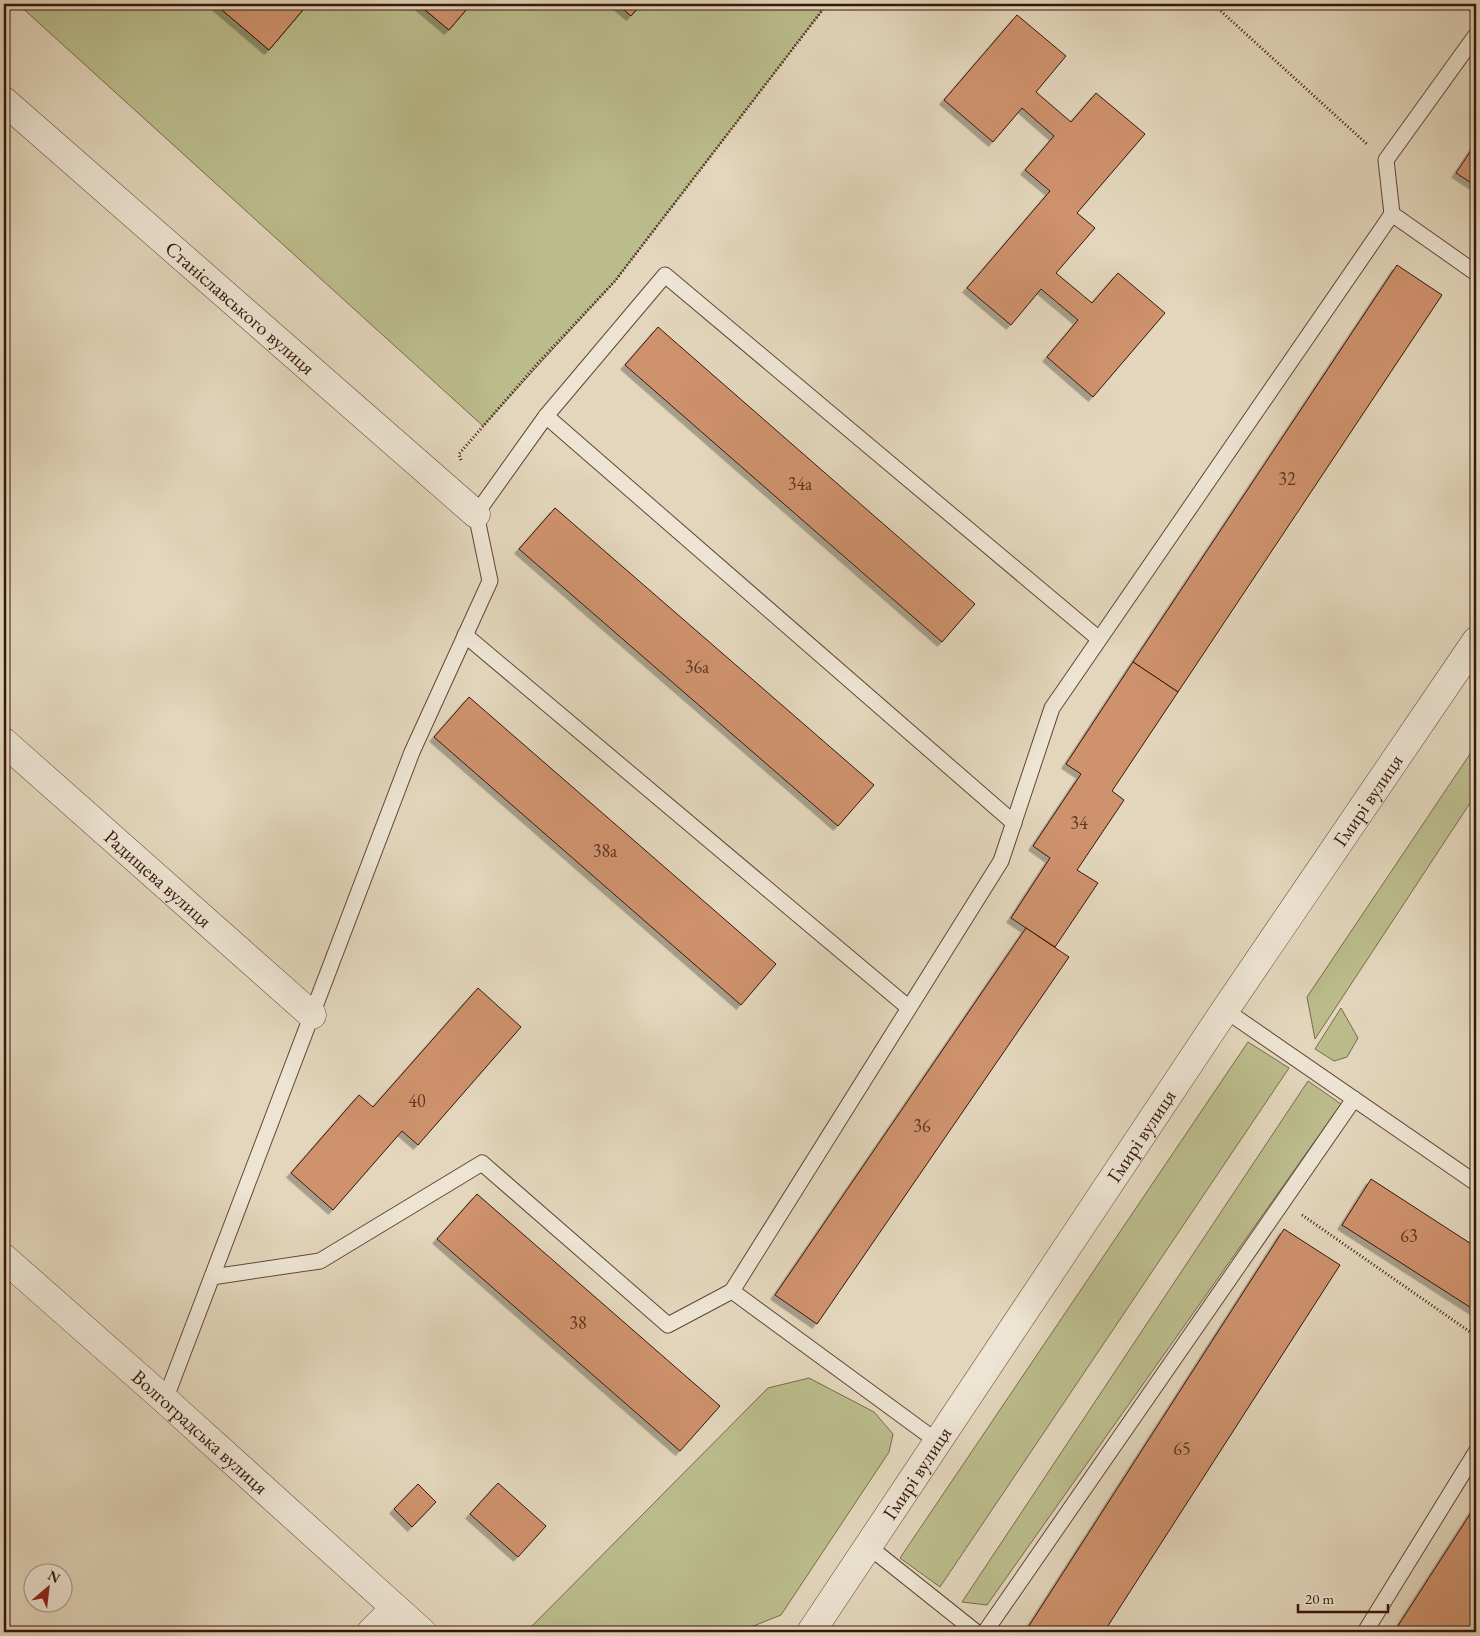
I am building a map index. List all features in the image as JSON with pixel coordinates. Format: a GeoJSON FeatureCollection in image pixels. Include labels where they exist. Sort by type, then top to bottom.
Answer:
{"type":"FeatureCollection","features":[{"type":"Feature","properties":{"kind":"street","name":"Станіславського вулиця"},"geometry":{"type":"LineString","coordinates":[[4,101],[476,514]]}},
{"type":"Feature","properties":{"kind":"street","name":"Гмирі вулиця"},"geometry":{"type":"LineString","coordinates":[[811,1632],[1225,1010],[1476,640]]}},
{"type":"Feature","properties":{"kind":"street","name":"Радищева вулиця"},"geometry":{"type":"LineString","coordinates":[[4,742],[312,1015]]}},
{"type":"Feature","properties":{"kind":"street","name":"Волгоградська вулиця"},"geometry":{"type":"LineString","coordinates":[[4,1258],[165,1400],[422,1632]]}},
{"type":"Feature","properties":{"kind":"street"},"geometry":{"type":"LineString","coordinates":[[371,1632],[395,1608]]}},
{"type":"Feature","properties":{"kind":"lane"},"geometry":{"type":"LineString","coordinates":[[212,1277],[320,1260],[482,1163],[668,1325],[732,1291],[1001,860],[1052,708],[1392,214],[1386,160],[1476,35]]}},
{"type":"Feature","properties":{"kind":"lane"},"geometry":{"type":"LineString","coordinates":[[1392,214],[1476,273]]}},
{"type":"Feature","properties":{"kind":"lane"},"geometry":{"type":"LineString","coordinates":[[165,1400],[412,752],[490,581],[476,514],[546,416],[665,275],[1100,639]]}},
{"type":"Feature","properties":{"kind":"lane"},"geometry":{"type":"LineString","coordinates":[[546,416],[1014,824]]}},
{"type":"Feature","properties":{"kind":"lane"},"geometry":{"type":"LineString","coordinates":[[465,635],[909,1008]]}},
{"type":"Feature","properties":{"kind":"lane"},"geometry":{"type":"LineString","coordinates":[[1225,1010],[1476,1183]]}},
{"type":"Feature","properties":{"kind":"lane"},"geometry":{"type":"LineString","coordinates":[[985,1632],[1354,1099]]}},
{"type":"Feature","properties":{"kind":"lane"},"geometry":{"type":"LineString","coordinates":[[732,1291],[938,1442]]}},
{"type":"Feature","properties":{"kind":"lane"},"geometry":{"type":"LineString","coordinates":[[1365,1632],[1476,1452]]}},
{"type":"Feature","properties":{"kind":"lane"},"geometry":{"type":"LineString","coordinates":[[868,1546],[976,1632]]}},
{"type":"Feature","properties":{"kind":"path"},"geometry":{"type":"LineString","coordinates":[[462,463],[459,454],[538,362],[615,281],[827,4]]}},
{"type":"Feature","properties":{"kind":"path"},"geometry":{"type":"LineString","coordinates":[[1213,4],[1386,160]]}},
{"type":"Feature","properties":{"kind":"path"},"geometry":{"type":"LineString","coordinates":[[1283,1202],[1476,1336]]}},
{"type":"Feature","properties":{"kind":"green space"},"geometry":{"type":"Polygon","coordinates":[[[18,4],[827,4],[615,281],[483,426],[18,4]]]}},
{"type":"Feature","properties":{"kind":"green space"},"geometry":{"type":"Polygon","coordinates":[[[1476,745],[1476,794],[1315,1039],[1307,997],[1476,745]]]}},
{"type":"Feature","properties":{"kind":"green space"},"geometry":{"type":"Polygon","coordinates":[[[1341,1008],[1358,1038],[1347,1057],[1334,1061],[1315,1049],[1341,1008]]]}},
{"type":"Feature","properties":{"kind":"green space"},"geometry":{"type":"Polygon","coordinates":[[[1248,1042],[1289,1068],[940,1587],[900,1558],[1248,1042]]]}},
{"type":"Feature","properties":{"kind":"green space"},"geometry":{"type":"Polygon","coordinates":[[[1308,1081],[1341,1104],[987,1605],[962,1602],[1308,1081]]]}},
{"type":"Feature","properties":{"kind":"green space"},"geometry":{"type":"Polygon","coordinates":[[[809,1378],[874,1412],[893,1434],[889,1452],[781,1615],[746,1629],[651,1627],[632,1632],[526,1632],[768,1388],[809,1378]]]}},
{"type":"Feature","properties":{"kind":"building"},"geometry":{"type":"Polygon","coordinates":[[[215,4],[308,4],[269,50],[215,4]]]}},
{"type":"Feature","properties":{"kind":"building"},"geometry":{"type":"Polygon","coordinates":[[[215,4],[308,4],[269,50],[215,4]]]}},
{"type":"Feature","properties":{"kind":"building"},"geometry":{"type":"Polygon","coordinates":[[[418,4],[471,4],[449,30],[418,4]]]}},
{"type":"Feature","properties":{"kind":"building"},"geometry":{"type":"Polygon","coordinates":[[[418,4],[471,4],[449,30],[418,4]]]}},
{"type":"Feature","properties":{"kind":"building"},"geometry":{"type":"Polygon","coordinates":[[[617,4],[641,4],[631,16],[617,4]]]}},
{"type":"Feature","properties":{"kind":"building"},"geometry":{"type":"Polygon","coordinates":[[[617,4],[641,4],[631,16],[617,4]]]}},
{"type":"Feature","properties":{"kind":"building"},"geometry":{"type":"Polygon","coordinates":[[[1017,15],[1066,56],[1036,92],[1071,122],[1096,93],[1145,134],[1077,213],[1095,228],[1056,273],[1092,303],[1118,273],[1165,313],[1093,397],[1047,357],[1078,320],[1041,289],[1011,325],[967,288],[1050,191],[1025,170],[1054,136],[1022,108],[993,142],[944,100],[1017,15]]]}},
{"type":"Feature","properties":{"kind":"building"},"geometry":{"type":"Polygon","coordinates":[[[1476,143],[1476,186],[1456,173],[1476,143]]]}},
{"type":"Feature","properties":{"kind":"building"},"geometry":{"type":"Polygon","coordinates":[[[1397,265],[1442,295],[1178,692],[1133,662],[1397,265]]]}},
{"type":"Feature","properties":{"kind":"building"},"geometry":{"type":"Polygon","coordinates":[[[658,327],[975,604],[942,642],[625,365],[658,327]]]}},
{"type":"Feature","properties":{"kind":"building"},"geometry":{"type":"Polygon","coordinates":[[[555,508],[874,785],[838,826],[519,549],[555,508]]]}},
{"type":"Feature","properties":{"kind":"building"},"geometry":{"type":"Polygon","coordinates":[[[1133,662],[1178,692],[1112,791],[1124,800],[1077,870],[1098,883],[1055,947],[1011,918],[1050,858],[1033,846],[1081,774],[1066,764],[1133,662]]]}},
{"type":"Feature","properties":{"kind":"building"},"geometry":{"type":"Polygon","coordinates":[[[469,697],[776,964],[741,1005],[434,737],[469,697]]]}},
{"type":"Feature","properties":{"kind":"building"},"geometry":{"type":"Polygon","coordinates":[[[1026,928],[1069,957],[817,1324],[775,1295],[1026,928]]]}},
{"type":"Feature","properties":{"kind":"building"},"geometry":{"type":"Polygon","coordinates":[[[478,988],[521,1027],[418,1145],[402,1131],[333,1210],[291,1173],[359,1095],[373,1107],[478,988]]]}},
{"type":"Feature","properties":{"kind":"building"},"geometry":{"type":"Polygon","coordinates":[[[1371,1179],[1476,1247],[1476,1311],[1342,1225],[1371,1179]]]}},
{"type":"Feature","properties":{"kind":"building"},"geometry":{"type":"Polygon","coordinates":[[[477,1194],[720,1406],[680,1451],[437,1239],[477,1194]]]}},
{"type":"Feature","properties":{"kind":"building"},"geometry":{"type":"Polygon","coordinates":[[[1284,1229],[1340,1265],[1104,1632],[1025,1632],[1284,1229]]]}},
{"type":"Feature","properties":{"kind":"building"},"geometry":{"type":"Polygon","coordinates":[[[498,1483],[546,1526],[518,1557],[470,1514],[498,1483]]]}},
{"type":"Feature","properties":{"kind":"building"},"geometry":{"type":"Polygon","coordinates":[[[418,1484],[436,1502],[412,1527],[394,1509],[418,1484]]]}},
{"type":"Feature","properties":{"kind":"building"},"geometry":{"type":"Polygon","coordinates":[[[1476,1505],[1476,1622],[1470,1632],[1394,1632],[1476,1505]]]}}]}
